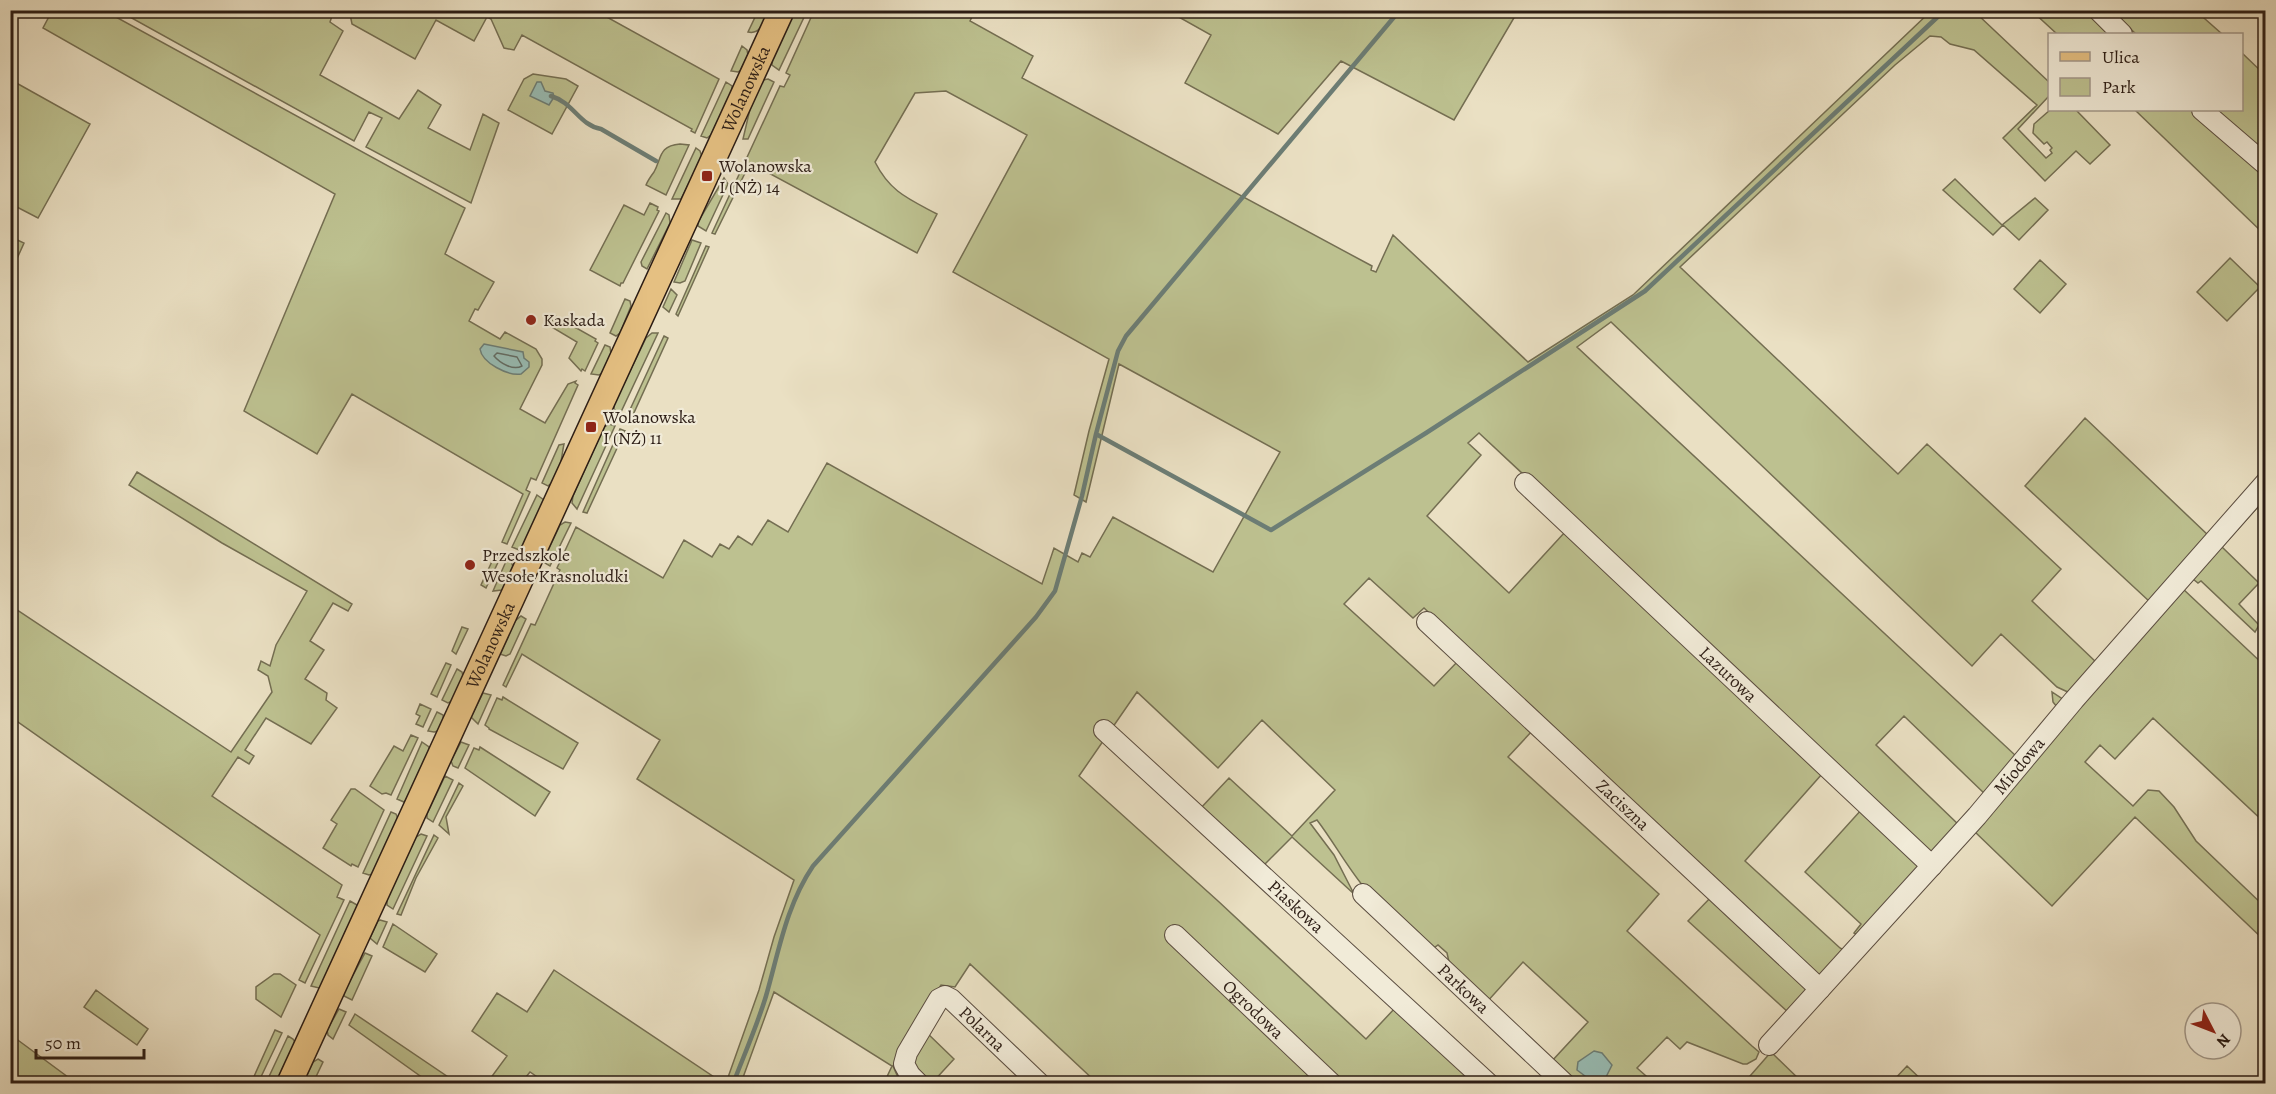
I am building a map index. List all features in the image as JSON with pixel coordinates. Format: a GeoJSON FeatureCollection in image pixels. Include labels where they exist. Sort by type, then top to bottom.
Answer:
{"type":"FeatureCollection","features":[{"type":"Feature","properties":{"kind":"main road","name":"Wolanowska"},"geometry":{"type":"LineString","coordinates":[[289,1083],[782,10]]}},
{"type":"Feature","properties":{"kind":"street"},"geometry":{"type":"LineString","coordinates":[[2098,10],[2121,33]]}},
{"type":"Feature","properties":{"kind":"street"},"geometry":{"type":"LineString","coordinates":[[2203,111],[2265,165]]}},
{"type":"Feature","properties":{"kind":"street","name":"Lazurowa"},"geometry":{"type":"LineString","coordinates":[[1525,483],[1932,866]]}},
{"type":"Feature","properties":{"kind":"street","name":"Miodowa"},"geometry":{"type":"LineString","coordinates":[[1769,1045],[1932,866],[2265,483]]}},
{"type":"Feature","properties":{"kind":"street","name":"Zaciszna"},"geometry":{"type":"LineString","coordinates":[[1427,622],[1820,989]]}},
{"type":"Feature","properties":{"kind":"street","name":"Piaskowa"},"geometry":{"type":"LineString","coordinates":[[1104,730],[1489,1083]]}},
{"type":"Feature","properties":{"kind":"street","name":"Parkowa"},"geometry":{"type":"LineString","coordinates":[[1363,894],[1564,1083]]}},
{"type":"Feature","properties":{"kind":"street","name":"Ogrodowa"},"geometry":{"type":"LineString","coordinates":[[1175,935],[1332,1083]]}},
{"type":"Feature","properties":{"kind":"street","name":"Polarna"},"geometry":{"type":"LineString","coordinates":[[919,1083],[905,1069],[907,1053],[939,999],[945,996],[951,999],[1040,1083]]}},
{"type":"Feature","properties":{"kind":"green space"},"geometry":{"type":"Polygon","coordinates":[[[328,10],[333,13],[330,22],[343,31],[320,75],[399,119],[418,90],[441,105],[428,128],[470,150],[483,114],[499,123],[471,203],[366,147],[382,118],[369,112],[354,141],[119,11],[328,10]]]}},
{"type":"Feature","properties":{"kind":"green space"},"geometry":{"type":"Polygon","coordinates":[[[352,10],[596,11],[719,79],[695,133],[691,131],[692,129],[522,35],[514,50],[504,48],[491,19],[487,17],[474,41],[436,20],[415,59],[352,24],[350,14],[352,10]]]}},
{"type":"Feature","properties":{"kind":"green space"},"geometry":{"type":"Polygon","coordinates":[[[52,11],[105,11],[465,208],[445,254],[494,282],[469,321],[500,339],[505,332],[536,349],[542,359],[542,365],[520,409],[545,423],[568,384],[576,381],[578,385],[536,480],[531,478],[526,490],[530,492],[507,544],[502,542],[523,494],[352,394],[317,454],[244,411],[335,194],[43,28],[52,11]]]}},
{"type":"Feature","properties":{"kind":"green space"},"geometry":{"type":"Polygon","coordinates":[[[758,11],[768,11],[759,29],[748,32],[758,11]]]}},
{"type":"Feature","properties":{"kind":"green space"},"geometry":{"type":"Polygon","coordinates":[[[795,11],[807,11],[779,70],[772,65],[772,60],[795,11]]]}},
{"type":"Feature","properties":{"kind":"green space"},"geometry":{"type":"Polygon","coordinates":[[[814,11],[975,11],[970,21],[1033,56],[1022,78],[1372,266],[1371,270],[1376,272],[1393,235],[1528,362],[1633,295],[1931,11],[1977,11],[1977,14],[2048,81],[2048,97],[2018,129],[2046,158],[2052,153],[2050,150],[2052,148],[2047,142],[2044,144],[2033,133],[2034,124],[2049,111],[2077,111],[2110,145],[2090,164],[2076,151],[2045,181],[2003,138],[2037,105],[1974,50],[1950,44],[1941,37],[1930,36],[1895,65],[1680,267],[1898,474],[1927,444],[2061,569],[2032,601],[2097,663],[2070,693],[2057,687],[2001,634],[1972,666],[1611,322],[1577,347],[2016,756],[2057,707],[2053,702],[2052,692],[2064,700],[1988,797],[1904,716],[1876,745],[1961,827],[1931,855],[1479,433],[1468,443],[1481,455],[1427,516],[1509,593],[1565,532],[1822,774],[1745,861],[1847,952],[1821,981],[1424,608],[1413,618],[1369,578],[1344,604],[1434,686],[1459,660],[1533,730],[1508,757],[1659,894],[1627,931],[1759,1052],[1756,1059],[1743,1064],[1687,1042],[1680,1049],[1667,1037],[1637,1068],[1654,1083],[1574,1083],[1551,1062],[1588,1022],[1523,962],[1486,1003],[1451,971],[1447,953],[1438,945],[1431,950],[1371,895],[1317,820],[1310,823],[1334,855],[1354,894],[1292,837],[1262,867],[1199,810],[1229,778],[1292,836],[1335,790],[1262,720],[1218,768],[1137,692],[1079,776],[1366,1039],[1396,1007],[1467,1073],[1458,1083],[1097,1083],[970,964],[955,987],[941,985],[914,1027],[893,1066],[904,1083],[884,1083],[892,1066],[774,992],[741,1083],[726,1083],[794,880],[637,779],[660,740],[522,654],[506,687],[503,685],[531,624],[535,625],[560,570],[557,568],[576,527],[663,578],[684,540],[712,557],[720,544],[729,549],[738,536],[752,545],[768,520],[788,532],[827,463],[1042,584],[1054,548],[1078,562],[1082,553],[1090,557],[1113,517],[1213,572],[1280,452],[1119,364],[1086,502],[1074,495],[1109,359],[953,272],[1027,135],[946,91],[915,93],[875,162],[887,181],[901,194],[937,214],[917,253],[750,163],[715,234],[712,233],[780,86],[784,87],[790,75],[786,73],[814,11]]]}},
{"type":"Feature","properties":{"kind":"green space"},"geometry":{"type":"Polygon","coordinates":[[[1168,11],[1518,11],[1454,120],[1341,61],[1278,134],[1185,83],[1211,35],[1168,11]]]}},
{"type":"Feature","properties":{"kind":"green space"},"geometry":{"type":"Polygon","coordinates":[[[2032,11],[2091,11],[2116,33],[2056,33],[2032,11]]]}},
{"type":"Feature","properties":{"kind":"green space"},"geometry":{"type":"Polygon","coordinates":[[[2111,11],[2196,11],[2221,33],[2135,33],[2111,11]]]}},
{"type":"Feature","properties":{"kind":"green space"},"geometry":{"type":"Polygon","coordinates":[[[742,46],[747,50],[748,55],[740,71],[731,71],[742,46]]]}},
{"type":"Feature","properties":{"kind":"green space"},"geometry":{"type":"Polygon","coordinates":[[[2243,54],[2265,75],[2265,235],[2136,111],[2243,111],[2243,54]]]}},
{"type":"Feature","properties":{"kind":"green space"},"geometry":{"type":"Polygon","coordinates":[[[533,74],[566,79],[578,86],[552,134],[508,110],[524,79],[533,74]]]}},
{"type":"Feature","properties":{"kind":"green space"},"geometry":{"type":"Polygon","coordinates":[[[768,79],[774,82],[748,139],[743,139],[750,109],[763,80],[768,79]]]}},
{"type":"Feature","properties":{"kind":"green space"},"geometry":{"type":"Polygon","coordinates":[[[11,80],[90,124],[38,218],[11,204],[11,80]]]}},
{"type":"Feature","properties":{"kind":"green space"},"geometry":{"type":"Polygon","coordinates":[[[726,82],[732,86],[732,91],[711,135],[707,138],[701,136],[726,82]]]}},
{"type":"Feature","properties":{"kind":"green space"},"geometry":{"type":"Polygon","coordinates":[[[680,144],[689,145],[666,195],[646,185],[664,150],[680,144]]]}},
{"type":"Feature","properties":{"kind":"green space"},"geometry":{"type":"Polygon","coordinates":[[[696,148],[702,157],[681,199],[672,199],[696,148]]]}},
{"type":"Feature","properties":{"kind":"green space"},"geometry":{"type":"Polygon","coordinates":[[[724,178],[728,184],[706,231],[698,226],[698,222],[724,178]]]}},
{"type":"Feature","properties":{"kind":"green space"},"geometry":{"type":"Polygon","coordinates":[[[1955,179],[2002,225],[2035,198],[2048,210],[2019,240],[2003,225],[1993,235],[1943,190],[1955,179]]]}},
{"type":"Feature","properties":{"kind":"green space"},"geometry":{"type":"Polygon","coordinates":[[[650,203],[658,207],[659,211],[623,283],[620,286],[590,270],[624,205],[644,215],[650,203]]]}},
{"type":"Feature","properties":{"kind":"green space"},"geometry":{"type":"Polygon","coordinates":[[[666,213],[669,215],[670,223],[647,269],[642,266],[641,262],[666,213]]]}},
{"type":"Feature","properties":{"kind":"green space"},"geometry":{"type":"Polygon","coordinates":[[[11,237],[24,243],[11,272],[11,237]]]}},
{"type":"Feature","properties":{"kind":"green space"},"geometry":{"type":"Polygon","coordinates":[[[692,240],[701,243],[685,281],[674,282],[692,240]]]}},
{"type":"Feature","properties":{"kind":"green space"},"geometry":{"type":"Polygon","coordinates":[[[706,246],[709,247],[678,316],[676,314],[706,246]]]}},
{"type":"Feature","properties":{"kind":"green space"},"geometry":{"type":"Polygon","coordinates":[[[2230,258],[2260,287],[2227,321],[2197,292],[2230,258]]]}},
{"type":"Feature","properties":{"kind":"green space"},"geometry":{"type":"Polygon","coordinates":[[[2040,260],[2066,284],[2040,313],[2014,289],[2040,260]]]}},
{"type":"Feature","properties":{"kind":"green space"},"geometry":{"type":"Polygon","coordinates":[[[671,289],[677,295],[669,312],[663,307],[671,289]]]}},
{"type":"Feature","properties":{"kind":"green space"},"geometry":{"type":"Polygon","coordinates":[[[625,299],[630,301],[631,306],[620,333],[616,336],[610,333],[625,299]]]}},
{"type":"Feature","properties":{"kind":"green space"},"geometry":{"type":"Polygon","coordinates":[[[555,316],[596,339],[598,343],[585,371],[582,369],[581,371],[569,358],[577,342],[550,326],[555,316]]]}},
{"type":"Feature","properties":{"kind":"green space"},"geometry":{"type":"Polygon","coordinates":[[[652,333],[658,333],[620,414],[614,409],[614,404],[646,338],[652,333]]]}},
{"type":"Feature","properties":{"kind":"green space"},"geometry":{"type":"Polygon","coordinates":[[[664,336],[668,338],[632,417],[628,414],[664,336]]]}},
{"type":"Feature","properties":{"kind":"green space"},"geometry":{"type":"Polygon","coordinates":[[[605,345],[610,347],[611,354],[602,373],[591,374],[605,345]]]}},
{"type":"Feature","properties":{"kind":"green space"},"geometry":{"type":"Polygon","coordinates":[[[2085,418],[2209,536],[2150,602],[2025,486],[2085,418]]]}},
{"type":"Feature","properties":{"kind":"green space"},"geometry":{"type":"Polygon","coordinates":[[[609,424],[615,426],[577,509],[572,503],[573,496],[604,427],[609,424]]]}},
{"type":"Feature","properties":{"kind":"green space"},"geometry":{"type":"Polygon","coordinates":[[[620,429],[625,431],[587,513],[583,512],[620,429]]]}},
{"type":"Feature","properties":{"kind":"green space"},"geometry":{"type":"Polygon","coordinates":[[[564,444],[558,473],[548,486],[542,483],[559,445],[564,444]]]}},
{"type":"Feature","properties":{"kind":"green space"},"geometry":{"type":"Polygon","coordinates":[[[137,472],[352,604],[348,611],[333,603],[310,641],[324,650],[305,679],[327,693],[326,700],[337,708],[311,744],[266,718],[245,750],[254,756],[249,764],[238,757],[212,796],[342,885],[337,897],[344,900],[305,983],[299,980],[320,935],[11,717],[11,606],[231,752],[272,692],[268,676],[258,670],[261,661],[270,666],[276,645],[307,591],[222,543],[129,485],[137,472]]]}},
{"type":"Feature","properties":{"kind":"green space"},"geometry":{"type":"Polygon","coordinates":[[[2265,489],[2265,499],[2222,547],[2259,583],[2239,604],[2259,625],[2255,632],[2201,581],[2198,583],[2193,579],[2265,489]]]}},
{"type":"Feature","properties":{"kind":"green space"},"geometry":{"type":"Polygon","coordinates":[[[537,495],[544,500],[523,548],[519,550],[512,547],[537,495]]]}},
{"type":"Feature","properties":{"kind":"green space"},"geometry":{"type":"Polygon","coordinates":[[[565,522],[571,523],[550,566],[545,563],[544,559],[560,525],[565,522]]]}},
{"type":"Feature","properties":{"kind":"green space"},"geometry":{"type":"Polygon","coordinates":[[[495,555],[500,558],[486,588],[481,585],[495,555]]]}},
{"type":"Feature","properties":{"kind":"green space"},"geometry":{"type":"Polygon","coordinates":[[[507,559],[511,561],[513,567],[502,590],[493,591],[507,559]]]}},
{"type":"Feature","properties":{"kind":"green space"},"geometry":{"type":"Polygon","coordinates":[[[2182,588],[2265,666],[2265,823],[2153,718],[2115,759],[2100,745],[2085,762],[2133,806],[2148,790],[2159,791],[2174,807],[2196,841],[2265,907],[2265,941],[2135,817],[2052,906],[1975,832],[2074,708],[2182,588]]]}},
{"type":"Feature","properties":{"kind":"green space"},"geometry":{"type":"Polygon","coordinates":[[[521,616],[526,619],[510,654],[506,656],[500,654],[515,621],[521,616]]]}},
{"type":"Feature","properties":{"kind":"green space"},"geometry":{"type":"Polygon","coordinates":[[[462,627],[468,629],[456,654],[452,651],[462,627]]]}},
{"type":"Feature","properties":{"kind":"green space"},"geometry":{"type":"Polygon","coordinates":[[[446,663],[451,665],[437,697],[431,694],[446,663]]]}},
{"type":"Feature","properties":{"kind":"green space"},"geometry":{"type":"Polygon","coordinates":[[[457,669],[462,672],[463,676],[452,701],[448,703],[442,700],[457,669]]]}},
{"type":"Feature","properties":{"kind":"green space"},"geometry":{"type":"Polygon","coordinates":[[[483,693],[491,695],[478,724],[471,717],[483,693]]]}},
{"type":"Feature","properties":{"kind":"green space"},"geometry":{"type":"Polygon","coordinates":[[[503,697],[578,743],[563,769],[485,725],[497,698],[502,700],[503,697]]]}},
{"type":"Feature","properties":{"kind":"green space"},"geometry":{"type":"Polygon","coordinates":[[[420,704],[431,709],[423,727],[416,724],[420,716],[416,714],[420,704]]]}},
{"type":"Feature","properties":{"kind":"green space"},"geometry":{"type":"Polygon","coordinates":[[[437,712],[443,715],[442,726],[436,732],[428,731],[437,712]]]}},
{"type":"Feature","properties":{"kind":"green space"},"geometry":{"type":"Polygon","coordinates":[[[411,735],[418,738],[391,795],[382,794],[370,786],[394,746],[403,751],[411,735]]]}},
{"type":"Feature","properties":{"kind":"green space"},"geometry":{"type":"Polygon","coordinates":[[[422,742],[429,747],[429,750],[404,802],[397,799],[422,742]]]}},
{"type":"Feature","properties":{"kind":"green space"},"geometry":{"type":"Polygon","coordinates":[[[461,742],[469,745],[458,768],[453,766],[451,761],[461,742]]]}},
{"type":"Feature","properties":{"kind":"green space"},"geometry":{"type":"Polygon","coordinates":[[[480,747],[550,792],[535,816],[465,768],[474,748],[479,750],[480,747]]]}},
{"type":"Feature","properties":{"kind":"green space"},"geometry":{"type":"Polygon","coordinates":[[[445,776],[453,780],[433,822],[427,818],[427,814],[445,776]]]}},
{"type":"Feature","properties":{"kind":"green space"},"geometry":{"type":"Polygon","coordinates":[[[459,783],[463,786],[446,817],[449,834],[439,825],[459,783]]]}},
{"type":"Feature","properties":{"kind":"green space"},"geometry":{"type":"Polygon","coordinates":[[[351,789],[355,789],[384,810],[358,867],[352,864],[351,866],[323,848],[337,824],[331,820],[351,789]]]}},
{"type":"Feature","properties":{"kind":"green space"},"geometry":{"type":"Polygon","coordinates":[[[1862,809],[1923,867],[1861,937],[1854,933],[1861,924],[1805,872],[1862,809]]]}},
{"type":"Feature","properties":{"kind":"green space"},"geometry":{"type":"Polygon","coordinates":[[[391,812],[396,814],[398,819],[373,874],[363,873],[391,812]]]}},
{"type":"Feature","properties":{"kind":"green space"},"geometry":{"type":"Polygon","coordinates":[[[421,834],[427,836],[393,909],[387,905],[387,899],[416,837],[421,834]]]}},
{"type":"Feature","properties":{"kind":"green space"},"geometry":{"type":"Polygon","coordinates":[[[434,835],[438,838],[416,878],[401,915],[397,914],[434,835]]]}},
{"type":"Feature","properties":{"kind":"green space"},"geometry":{"type":"Polygon","coordinates":[[[1712,896],[1811,989],[1789,1013],[1688,921],[1712,896]]]}},
{"type":"Feature","properties":{"kind":"green space"},"geometry":{"type":"Polygon","coordinates":[[[350,901],[357,905],[357,908],[321,987],[311,986],[350,901]]]}},
{"type":"Feature","properties":{"kind":"green space"},"geometry":{"type":"Polygon","coordinates":[[[380,920],[387,922],[377,944],[370,938],[380,920]]]}},
{"type":"Feature","properties":{"kind":"green space"},"geometry":{"type":"Polygon","coordinates":[[[393,924],[437,954],[425,972],[383,947],[393,924]]]}},
{"type":"Feature","properties":{"kind":"green space"},"geometry":{"type":"Polygon","coordinates":[[[365,953],[372,956],[352,1000],[344,996],[344,992],[365,953]]]}},
{"type":"Feature","properties":{"kind":"green space"},"geometry":{"type":"Polygon","coordinates":[[[554,970],[723,1083],[546,1083],[530,1072],[521,1083],[487,1083],[507,1056],[472,1031],[497,993],[527,1012],[554,970]]]}},
{"type":"Feature","properties":{"kind":"green space"},"geometry":{"type":"Polygon","coordinates":[[[274,974],[280,974],[296,985],[281,1017],[256,999],[256,987],[274,974]]]}},
{"type":"Feature","properties":{"kind":"green space"},"geometry":{"type":"Polygon","coordinates":[[[96,990],[148,1029],[137,1045],[84,1007],[96,990]]]}},
{"type":"Feature","properties":{"kind":"green space"},"geometry":{"type":"Polygon","coordinates":[[[339,1009],[346,1012],[333,1039],[328,1035],[327,1030],[339,1009]]]}},
{"type":"Feature","properties":{"kind":"green space"},"geometry":{"type":"Polygon","coordinates":[[[355,1014],[457,1083],[430,1083],[349,1025],[355,1014]]]}},
{"type":"Feature","properties":{"kind":"green space"},"geometry":{"type":"Polygon","coordinates":[[[275,1030],[282,1033],[258,1083],[251,1083],[275,1030]]]}},
{"type":"Feature","properties":{"kind":"green space"},"geometry":{"type":"Polygon","coordinates":[[[925,1031],[954,1059],[932,1083],[914,1068],[913,1056],[925,1031]]]}},
{"type":"Feature","properties":{"kind":"green space"},"geometry":{"type":"Polygon","coordinates":[[[11,1035],[76,1083],[27,1083],[11,1071],[11,1035]]]}},
{"type":"Feature","properties":{"kind":"green space"},"geometry":{"type":"Polygon","coordinates":[[[288,1036],[295,1042],[276,1083],[266,1083],[288,1036]]]}},
{"type":"Feature","properties":{"kind":"green space"},"geometry":{"type":"Polygon","coordinates":[[[1771,1052],[1803,1083],[1743,1084],[1771,1052]]]}},
{"type":"Feature","properties":{"kind":"green space"},"geometry":{"type":"Polygon","coordinates":[[[318,1059],[323,1062],[313,1083],[303,1083],[313,1062],[318,1059]]]}},
{"type":"Feature","properties":{"kind":"green space"},"geometry":{"type":"Polygon","coordinates":[[[1907,1066],[1925,1083],[1891,1083],[1907,1066]]]}},
{"type":"Feature","properties":{"kind":"water"},"geometry":{"type":"Polygon","coordinates":[[[537,82],[541,82],[545,91],[553,93],[554,97],[549,105],[530,96],[537,82]]]}},
{"type":"Feature","properties":{"kind":"water"},"geometry":{"type":"Polygon","coordinates":[[[484,344],[523,352],[524,358],[529,362],[529,367],[521,374],[509,373],[496,368],[482,354],[480,349],[484,344]]]}},
{"type":"Feature","properties":{"kind":"water"},"geometry":{"type":"Polygon","coordinates":[[[1594,1051],[1602,1053],[1612,1065],[1606,1077],[1589,1079],[1577,1070],[1578,1062],[1594,1051]]]}},
{"type":"Feature","properties":{"kind":"waterway"},"geometry":{"type":"LineString","coordinates":[[733,1084],[755,1029],[790,913],[813,866],[1036,617],[1055,591],[1082,496],[1118,351],[1126,336],[1400,10]]}},
{"type":"Feature","properties":{"kind":"waterway"},"geometry":{"type":"LineString","coordinates":[[1096,434],[1271,530],[1645,291],[1945,10]]}},
{"type":"Feature","properties":{"kind":"waterway"},"geometry":{"type":"LineString","coordinates":[[551,96],[559,99],[593,127],[601,129],[656,161]]}},
{"type":"Feature","properties":{"kind":"place","name":"Wolanowska I (NŻ) 14"},"geometry":{"type":"Point","coordinates":[707,176]}},
{"type":"Feature","properties":{"kind":"place","name":"Kaskada"},"geometry":{"type":"Point","coordinates":[531,320]}},
{"type":"Feature","properties":{"kind":"place","name":"Wolanowska I (NŻ) 11"},"geometry":{"type":"Point","coordinates":[591,427]}},
{"type":"Feature","properties":{"kind":"place","name":"Przedszkole Wesołe Krasnoludki"},"geometry":{"type":"Point","coordinates":[470,565]}}]}
